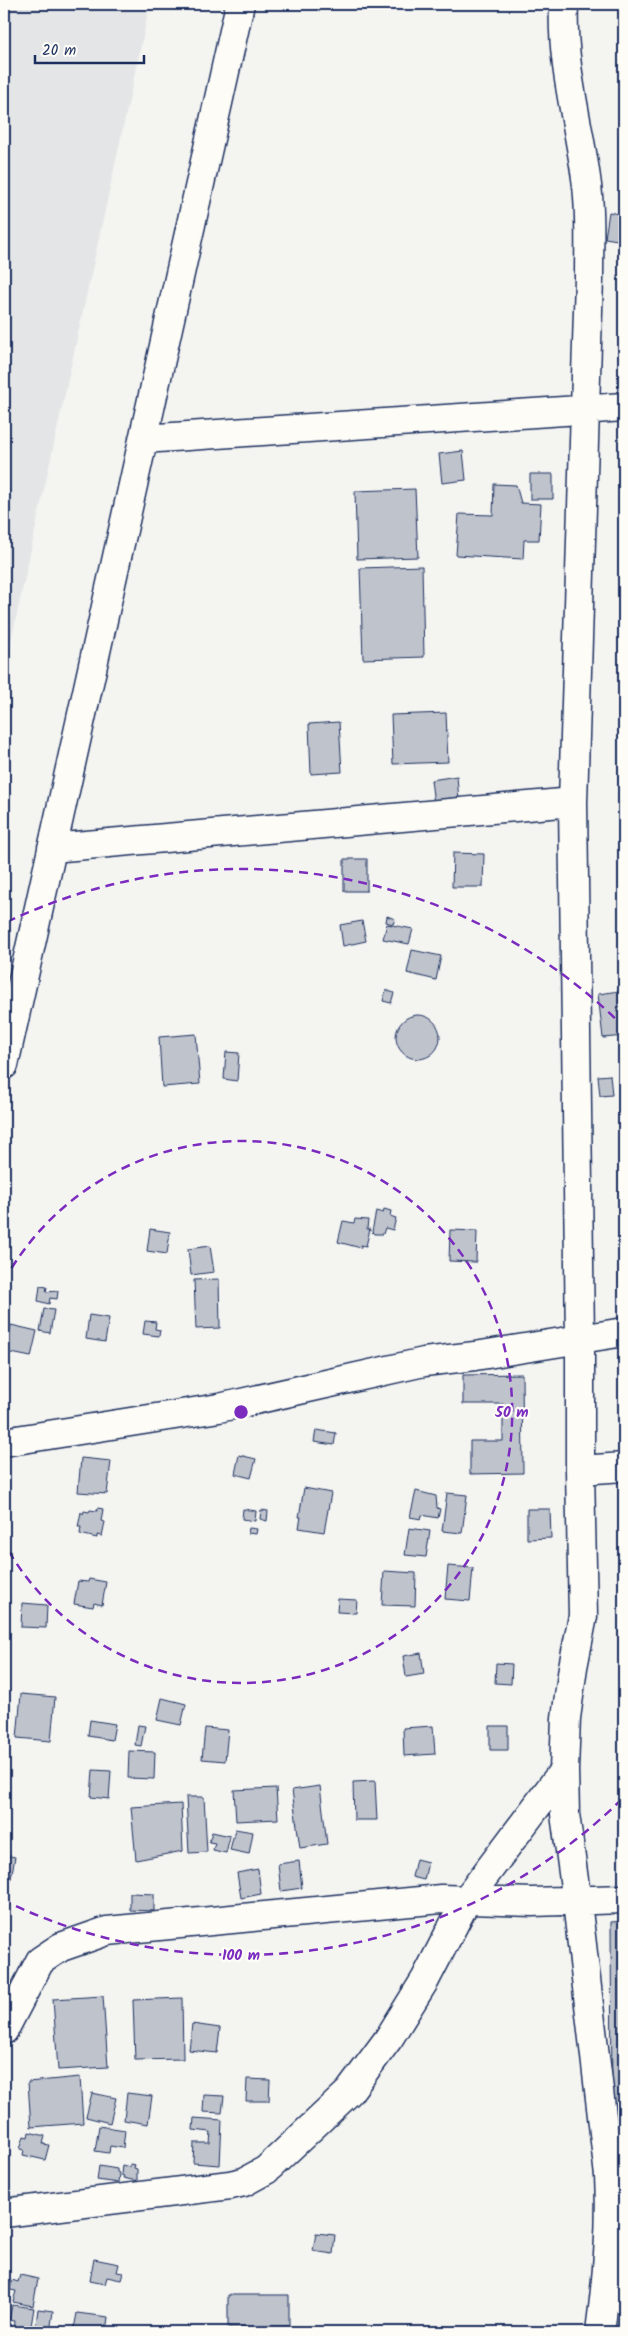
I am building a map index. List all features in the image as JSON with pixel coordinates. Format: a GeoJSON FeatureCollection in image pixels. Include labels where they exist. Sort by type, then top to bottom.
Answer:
{"type":"FeatureCollection","features":[{"type":"Feature","properties":{"kind":"street"},"geometry":{"type":"LineString","coordinates":[[4,1064],[240,4]]}},
{"type":"Feature","properties":{"kind":"street"},"geometry":{"type":"LineString","coordinates":[[564,4],[563,26],[566,61],[587,190],[589,278],[573,802],[583,1616],[572,1667],[566,1718],[564,1770],[565,1814],[617,2173],[611,2210],[609,2254],[600,2332]]}},
{"type":"Feature","properties":{"kind":"street"},"geometry":{"type":"LineString","coordinates":[[143,439],[624,407]]}},
{"type":"Feature","properties":{"kind":"street"},"geometry":{"type":"LineString","coordinates":[[52,848],[573,802]]}},
{"type":"Feature","properties":{"kind":"street"},"geometry":{"type":"LineString","coordinates":[[4,1442],[219,1408],[424,1362],[475,1356],[624,1332]]}},
{"type":"Feature","properties":{"kind":"street"},"geometry":{"type":"LineString","coordinates":[[580,1470],[624,1468]]}},
{"type":"Feature","properties":{"kind":"street"},"geometry":{"type":"LineString","coordinates":[[4,2213],[230,2185],[244,2182],[258,2175],[349,2092],[389,2038],[425,1980],[467,1899],[564,1770]]}},
{"type":"Feature","properties":{"kind":"street"},"geometry":{"type":"LineString","coordinates":[[4,2030],[40,1960],[61,1947],[84,1937],[107,1931],[394,1902],[467,1899],[577,1902],[624,1899]]}},
{"type":"Feature","properties":{"kind":"shaded area"},"geometry":{"type":"Polygon","coordinates":[[[4,4],[150,4],[4,673],[4,4]]]}},
{"type":"Feature","properties":{"kind":"building"},"geometry":{"type":"Polygon","coordinates":[[[609,212],[624,215],[624,241],[605,238],[609,212]]]}},
{"type":"Feature","properties":{"kind":"building"},"geometry":{"type":"Polygon","coordinates":[[[463,451],[466,480],[442,483],[439,454],[463,451]]]}},
{"type":"Feature","properties":{"kind":"building"},"geometry":{"type":"Polygon","coordinates":[[[530,474],[553,474],[553,499],[530,499],[530,474]]]}},
{"type":"Feature","properties":{"kind":"building"},"geometry":{"type":"Polygon","coordinates":[[[494,484],[516,485],[521,503],[541,504],[539,540],[524,540],[523,559],[456,555],[459,514],[493,515],[494,484]]]}},
{"type":"Feature","properties":{"kind":"building"},"geometry":{"type":"Polygon","coordinates":[[[415,489],[418,557],[357,559],[355,491],[415,489]]]}},
{"type":"Feature","properties":{"kind":"building"},"geometry":{"type":"Polygon","coordinates":[[[422,566],[424,657],[363,659],[360,568],[422,566]]]}},
{"type":"Feature","properties":{"kind":"building"},"geometry":{"type":"Polygon","coordinates":[[[446,713],[448,762],[393,764],[391,715],[446,713]]]}},
{"type":"Feature","properties":{"kind":"building"},"geometry":{"type":"Polygon","coordinates":[[[339,722],[342,772],[311,774],[309,724],[339,722]]]}},
{"type":"Feature","properties":{"kind":"building"},"geometry":{"type":"Polygon","coordinates":[[[457,776],[459,801],[434,804],[431,780],[457,776]]]}},
{"type":"Feature","properties":{"kind":"building"},"geometry":{"type":"Polygon","coordinates":[[[453,853],[484,854],[483,887],[452,887],[453,853]]]}},
{"type":"Feature","properties":{"kind":"building"},"geometry":{"type":"Polygon","coordinates":[[[344,859],[367,859],[367,891],[344,891],[344,859]]]}},
{"type":"Feature","properties":{"kind":"building"},"geometry":{"type":"Polygon","coordinates":[[[387,916],[395,919],[393,924],[386,922],[387,916]]]}},
{"type":"Feature","properties":{"kind":"building"},"geometry":{"type":"Polygon","coordinates":[[[362,921],[366,941],[343,946],[340,925],[362,921]]]}},
{"type":"Feature","properties":{"kind":"building"},"geometry":{"type":"Polygon","coordinates":[[[387,924],[413,929],[409,944],[383,939],[387,924]]]}},
{"type":"Feature","properties":{"kind":"building"},"geometry":{"type":"Polygon","coordinates":[[[412,950],[441,956],[436,980],[407,973],[412,950]]]}},
{"type":"Feature","properties":{"kind":"building"},"geometry":{"type":"Polygon","coordinates":[[[386,990],[394,993],[391,1003],[383,1001],[386,990]]]}},
{"type":"Feature","properties":{"kind":"building"},"geometry":{"type":"Polygon","coordinates":[[[620,991],[624,1036],[603,1038],[598,994],[620,991]]]}},
{"type":"Feature","properties":{"kind":"building"},"geometry":{"type":"Polygon","coordinates":[[[418,1015],[430,1019],[436,1025],[440,1037],[436,1049],[430,1055],[418,1059],[406,1055],[400,1049],[396,1037],[400,1025],[406,1019],[418,1015]]]}},
{"type":"Feature","properties":{"kind":"building"},"geometry":{"type":"Polygon","coordinates":[[[196,1034],[200,1084],[162,1087],[159,1037],[196,1034]]]}},
{"type":"Feature","properties":{"kind":"building"},"geometry":{"type":"Polygon","coordinates":[[[226,1052],[239,1053],[237,1081],[224,1079],[226,1052]]]}},
{"type":"Feature","properties":{"kind":"building"},"geometry":{"type":"Polygon","coordinates":[[[622,1063],[624,1063],[624,1086],[621,1085],[622,1063]]]}},
{"type":"Feature","properties":{"kind":"building"},"geometry":{"type":"Polygon","coordinates":[[[610,1075],[612,1095],[600,1096],[598,1076],[610,1075]]]}},
{"type":"Feature","properties":{"kind":"building"},"geometry":{"type":"Polygon","coordinates":[[[384,1209],[391,1211],[390,1216],[396,1218],[393,1230],[385,1228],[383,1234],[374,1234],[372,1232],[376,1211],[383,1213],[384,1209]]]}},
{"type":"Feature","properties":{"kind":"building"},"geometry":{"type":"Polygon","coordinates":[[[355,1219],[368,1220],[367,1229],[370,1229],[366,1246],[361,1245],[361,1248],[338,1242],[343,1221],[354,1223],[355,1219]]]}},
{"type":"Feature","properties":{"kind":"building"},"geometry":{"type":"Polygon","coordinates":[[[150,1229],[170,1232],[167,1254],[147,1251],[150,1229]]]}},
{"type":"Feature","properties":{"kind":"building"},"geometry":{"type":"Polygon","coordinates":[[[450,1230],[477,1231],[476,1262],[449,1261],[450,1230]]]}},
{"type":"Feature","properties":{"kind":"building"},"geometry":{"type":"Polygon","coordinates":[[[210,1246],[214,1272],[191,1275],[188,1249],[210,1246]]]}},
{"type":"Feature","properties":{"kind":"building"},"geometry":{"type":"Polygon","coordinates":[[[219,1279],[220,1328],[196,1329],[194,1280],[219,1279]]]}},
{"type":"Feature","properties":{"kind":"building"},"geometry":{"type":"Polygon","coordinates":[[[40,1286],[47,1287],[46,1292],[58,1291],[57,1299],[50,1298],[49,1304],[38,1301],[40,1286]]]}},
{"type":"Feature","properties":{"kind":"building"},"geometry":{"type":"Polygon","coordinates":[[[44,1309],[54,1310],[50,1333],[40,1331],[44,1309]]]}},
{"type":"Feature","properties":{"kind":"building"},"geometry":{"type":"Polygon","coordinates":[[[89,1315],[109,1318],[105,1342],[86,1339],[89,1315]]]}},
{"type":"Feature","properties":{"kind":"building"},"geometry":{"type":"Polygon","coordinates":[[[145,1321],[156,1322],[155,1329],[160,1330],[159,1336],[143,1334],[145,1321]]]}},
{"type":"Feature","properties":{"kind":"building"},"geometry":{"type":"Polygon","coordinates":[[[11,1325],[37,1331],[31,1357],[6,1352],[11,1325]]]}},
{"type":"Feature","properties":{"kind":"building"},"geometry":{"type":"Polygon","coordinates":[[[522,1374],[523,1473],[470,1474],[470,1441],[503,1441],[503,1404],[463,1404],[463,1375],[522,1374]]]}},
{"type":"Feature","properties":{"kind":"building"},"geometry":{"type":"Polygon","coordinates":[[[316,1430],[336,1433],[334,1445],[314,1442],[316,1430]]]}},
{"type":"Feature","properties":{"kind":"building"},"geometry":{"type":"Polygon","coordinates":[[[239,1455],[256,1459],[251,1478],[235,1474],[239,1455]]]}},
{"type":"Feature","properties":{"kind":"building"},"geometry":{"type":"Polygon","coordinates":[[[81,1458],[111,1461],[107,1494],[78,1492],[81,1458]]]}},
{"type":"Feature","properties":{"kind":"building"},"geometry":{"type":"Polygon","coordinates":[[[304,1488],[331,1493],[324,1532],[299,1528],[304,1488]]]}},
{"type":"Feature","properties":{"kind":"building"},"geometry":{"type":"Polygon","coordinates":[[[416,1491],[436,1496],[437,1508],[440,1509],[438,1518],[422,1515],[421,1519],[410,1517],[416,1491]]]}},
{"type":"Feature","properties":{"kind":"building"},"geometry":{"type":"Polygon","coordinates":[[[447,1493],[467,1495],[462,1533],[442,1531],[447,1493]]]}},
{"type":"Feature","properties":{"kind":"building"},"geometry":{"type":"Polygon","coordinates":[[[98,1508],[103,1509],[101,1521],[105,1522],[102,1536],[97,1535],[97,1538],[80,1534],[81,1527],[78,1527],[81,1512],[83,1514],[84,1511],[97,1511],[98,1508]]]}},
{"type":"Feature","properties":{"kind":"building"},"geometry":{"type":"Polygon","coordinates":[[[243,1509],[256,1511],[255,1521],[242,1519],[243,1509]]]}},
{"type":"Feature","properties":{"kind":"building"},"geometry":{"type":"Polygon","coordinates":[[[527,1509],[550,1509],[551,1538],[527,1539],[527,1509]]]}},
{"type":"Feature","properties":{"kind":"building"},"geometry":{"type":"Polygon","coordinates":[[[261,1510],[268,1511],[267,1521],[260,1519],[261,1510]]]}},
{"type":"Feature","properties":{"kind":"building"},"geometry":{"type":"Polygon","coordinates":[[[249,1528],[257,1529],[256,1534],[248,1533],[249,1528]]]}},
{"type":"Feature","properties":{"kind":"building"},"geometry":{"type":"Polygon","coordinates":[[[409,1528],[430,1531],[426,1557],[405,1555],[409,1528]]]}},
{"type":"Feature","properties":{"kind":"building"},"geometry":{"type":"Polygon","coordinates":[[[448,1566],[473,1568],[470,1601],[445,1599],[448,1566]]]}},
{"type":"Feature","properties":{"kind":"building"},"geometry":{"type":"Polygon","coordinates":[[[384,1571],[416,1573],[415,1606],[382,1605],[384,1571]]]}},
{"type":"Feature","properties":{"kind":"building"},"geometry":{"type":"Polygon","coordinates":[[[89,1579],[106,1582],[102,1605],[94,1603],[93,1607],[74,1604],[78,1581],[88,1582],[89,1579]]]}},
{"type":"Feature","properties":{"kind":"building"},"geometry":{"type":"Polygon","coordinates":[[[338,1599],[357,1600],[356,1613],[337,1612],[338,1599]]]}},
{"type":"Feature","properties":{"kind":"building"},"geometry":{"type":"Polygon","coordinates":[[[22,1603],[47,1605],[46,1628],[21,1627],[22,1603]]]}},
{"type":"Feature","properties":{"kind":"building"},"geometry":{"type":"Polygon","coordinates":[[[421,1653],[424,1674],[406,1677],[403,1656],[421,1653]]]}},
{"type":"Feature","properties":{"kind":"building"},"geometry":{"type":"Polygon","coordinates":[[[496,1663],[512,1664],[511,1684],[495,1683],[496,1663]]]}},
{"type":"Feature","properties":{"kind":"building"},"geometry":{"type":"Polygon","coordinates":[[[21,1694],[55,1697],[51,1741],[17,1738],[21,1694]]]}},
{"type":"Feature","properties":{"kind":"building"},"geometry":{"type":"Polygon","coordinates":[[[162,1698],[186,1704],[181,1725],[157,1720],[162,1698]]]}},
{"type":"Feature","properties":{"kind":"building"},"geometry":{"type":"Polygon","coordinates":[[[90,1720],[115,1724],[112,1740],[88,1736],[90,1720]]]}},
{"type":"Feature","properties":{"kind":"building"},"geometry":{"type":"Polygon","coordinates":[[[138,1725],[145,1726],[141,1746],[135,1745],[138,1725]]]}},
{"type":"Feature","properties":{"kind":"building"},"geometry":{"type":"Polygon","coordinates":[[[433,1726],[435,1754],[404,1756],[403,1728],[433,1726]]]}},
{"type":"Feature","properties":{"kind":"building"},"geometry":{"type":"Polygon","coordinates":[[[490,1726],[508,1726],[508,1750],[490,1750],[490,1726]]]}},
{"type":"Feature","properties":{"kind":"building"},"geometry":{"type":"Polygon","coordinates":[[[205,1728],[228,1730],[225,1761],[202,1759],[205,1728]]]}},
{"type":"Feature","properties":{"kind":"building"},"geometry":{"type":"Polygon","coordinates":[[[129,1751],[155,1752],[154,1779],[128,1778],[129,1751]]]}},
{"type":"Feature","properties":{"kind":"building"},"geometry":{"type":"Polygon","coordinates":[[[93,1770],[111,1771],[109,1799],[91,1797],[93,1770]]]}},
{"type":"Feature","properties":{"kind":"building"},"geometry":{"type":"Polygon","coordinates":[[[375,1781],[377,1820],[354,1820],[353,1782],[375,1781]]]}},
{"type":"Feature","properties":{"kind":"building"},"geometry":{"type":"Polygon","coordinates":[[[320,1786],[327,1844],[300,1848],[292,1790],[320,1786]]]}},
{"type":"Feature","properties":{"kind":"building"},"geometry":{"type":"Polygon","coordinates":[[[276,1788],[278,1819],[236,1821],[234,1790],[276,1788]]]}},
{"type":"Feature","properties":{"kind":"building"},"geometry":{"type":"Polygon","coordinates":[[[186,1797],[204,1797],[207,1852],[189,1853],[186,1797]]]}},
{"type":"Feature","properties":{"kind":"building"},"geometry":{"type":"Polygon","coordinates":[[[181,1804],[183,1851],[136,1860],[131,1807],[181,1804]]]}},
{"type":"Feature","properties":{"kind":"building"},"geometry":{"type":"Polygon","coordinates":[[[235,1829],[253,1832],[249,1854],[230,1850],[235,1829]]]}},
{"type":"Feature","properties":{"kind":"building"},"geometry":{"type":"Polygon","coordinates":[[[212,1832],[230,1836],[226,1853],[213,1850],[215,1843],[209,1842],[212,1832]]]}},
{"type":"Feature","properties":{"kind":"building"},"geometry":{"type":"Polygon","coordinates":[[[4,1855],[15,1857],[4,1916],[4,1855]]]}},
{"type":"Feature","properties":{"kind":"building"},"geometry":{"type":"Polygon","coordinates":[[[416,1859],[428,1862],[424,1880],[412,1877],[416,1859]]]}},
{"type":"Feature","properties":{"kind":"building"},"geometry":{"type":"Polygon","coordinates":[[[299,1861],[302,1888],[281,1891],[278,1864],[299,1861]]]}},
{"type":"Feature","properties":{"kind":"building"},"geometry":{"type":"Polygon","coordinates":[[[258,1869],[261,1894],[241,1898],[237,1873],[258,1869]]]}},
{"type":"Feature","properties":{"kind":"building"},"geometry":{"type":"Polygon","coordinates":[[[130,1893],[154,1894],[154,1911],[130,1910],[130,1893]]]}},
{"type":"Feature","properties":{"kind":"building"},"geometry":{"type":"Polygon","coordinates":[[[624,1921],[624,2105],[612,2106],[611,1922],[624,1921]]]}},
{"type":"Feature","properties":{"kind":"building"},"geometry":{"type":"Polygon","coordinates":[[[103,1996],[108,2067],[58,2070],[53,1999],[103,1996]]]}},
{"type":"Feature","properties":{"kind":"building"},"geometry":{"type":"Polygon","coordinates":[[[182,1998],[183,2059],[135,2060],[133,2000],[182,1998]]]}},
{"type":"Feature","properties":{"kind":"building"},"geometry":{"type":"Polygon","coordinates":[[[192,2024],[220,2028],[217,2053],[189,2050],[192,2024]]]}},
{"type":"Feature","properties":{"kind":"building"},"geometry":{"type":"Polygon","coordinates":[[[80,2077],[83,2123],[31,2127],[28,2082],[80,2077]]]}},
{"type":"Feature","properties":{"kind":"building"},"geometry":{"type":"Polygon","coordinates":[[[247,2079],[270,2080],[269,2101],[246,2101],[247,2079]]]}},
{"type":"Feature","properties":{"kind":"building"},"geometry":{"type":"Polygon","coordinates":[[[92,2093],[116,2098],[110,2123],[86,2117],[92,2093]]]}},
{"type":"Feature","properties":{"kind":"building"},"geometry":{"type":"Polygon","coordinates":[[[127,2093],[152,2096],[148,2124],[124,2120],[127,2093]]]}},
{"type":"Feature","properties":{"kind":"building"},"geometry":{"type":"Polygon","coordinates":[[[204,2095],[224,2096],[222,2113],[203,2112],[204,2095]]]}},
{"type":"Feature","properties":{"kind":"building"},"geometry":{"type":"Polygon","coordinates":[[[194,2118],[222,2120],[220,2165],[193,2163],[194,2143],[210,2143],[211,2132],[193,2130],[194,2118]]]}},
{"type":"Feature","properties":{"kind":"building"},"geometry":{"type":"Polygon","coordinates":[[[99,2126],[125,2130],[123,2148],[110,2146],[109,2153],[95,2151],[99,2126]]]}},
{"type":"Feature","properties":{"kind":"building"},"geometry":{"type":"Polygon","coordinates":[[[29,2132],[45,2136],[43,2144],[49,2145],[45,2160],[23,2155],[24,2150],[20,2149],[24,2136],[28,2137],[29,2132]]]}},
{"type":"Feature","properties":{"kind":"building"},"geometry":{"type":"Polygon","coordinates":[[[130,2164],[135,2165],[134,2168],[137,2169],[137,2181],[123,2178],[124,2176],[121,2175],[122,2165],[130,2167],[130,2164]]]}},
{"type":"Feature","properties":{"kind":"building"},"geometry":{"type":"Polygon","coordinates":[[[99,2166],[117,2169],[119,2173],[118,2183],[97,2180],[99,2166]]]}},
{"type":"Feature","properties":{"kind":"building"},"geometry":{"type":"Polygon","coordinates":[[[316,2233],[335,2235],[333,2254],[313,2251],[316,2233]]]}},
{"type":"Feature","properties":{"kind":"building"},"geometry":{"type":"Polygon","coordinates":[[[94,2259],[119,2264],[117,2272],[123,2273],[121,2280],[107,2277],[105,2284],[90,2281],[94,2259]]]}},
{"type":"Feature","properties":{"kind":"building"},"geometry":{"type":"Polygon","coordinates":[[[20,2275],[38,2279],[33,2306],[13,2302],[16,2291],[10,2290],[12,2280],[18,2282],[20,2275]]]}},
{"type":"Feature","properties":{"kind":"building"},"geometry":{"type":"Polygon","coordinates":[[[228,2295],[289,2295],[289,2326],[228,2327],[228,2295]]]}},
{"type":"Feature","properties":{"kind":"building"},"geometry":{"type":"Polygon","coordinates":[[[12,2305],[34,2308],[30,2332],[14,2332],[15,2321],[9,2320],[12,2305]]]}},
{"type":"Feature","properties":{"kind":"building"},"geometry":{"type":"Polygon","coordinates":[[[38,2309],[53,2311],[50,2332],[35,2332],[38,2309]]]}},
{"type":"Feature","properties":{"kind":"building"},"geometry":{"type":"Polygon","coordinates":[[[77,2313],[108,2317],[106,2332],[79,2332],[79,2330],[74,2329],[77,2313]]]}}]}
